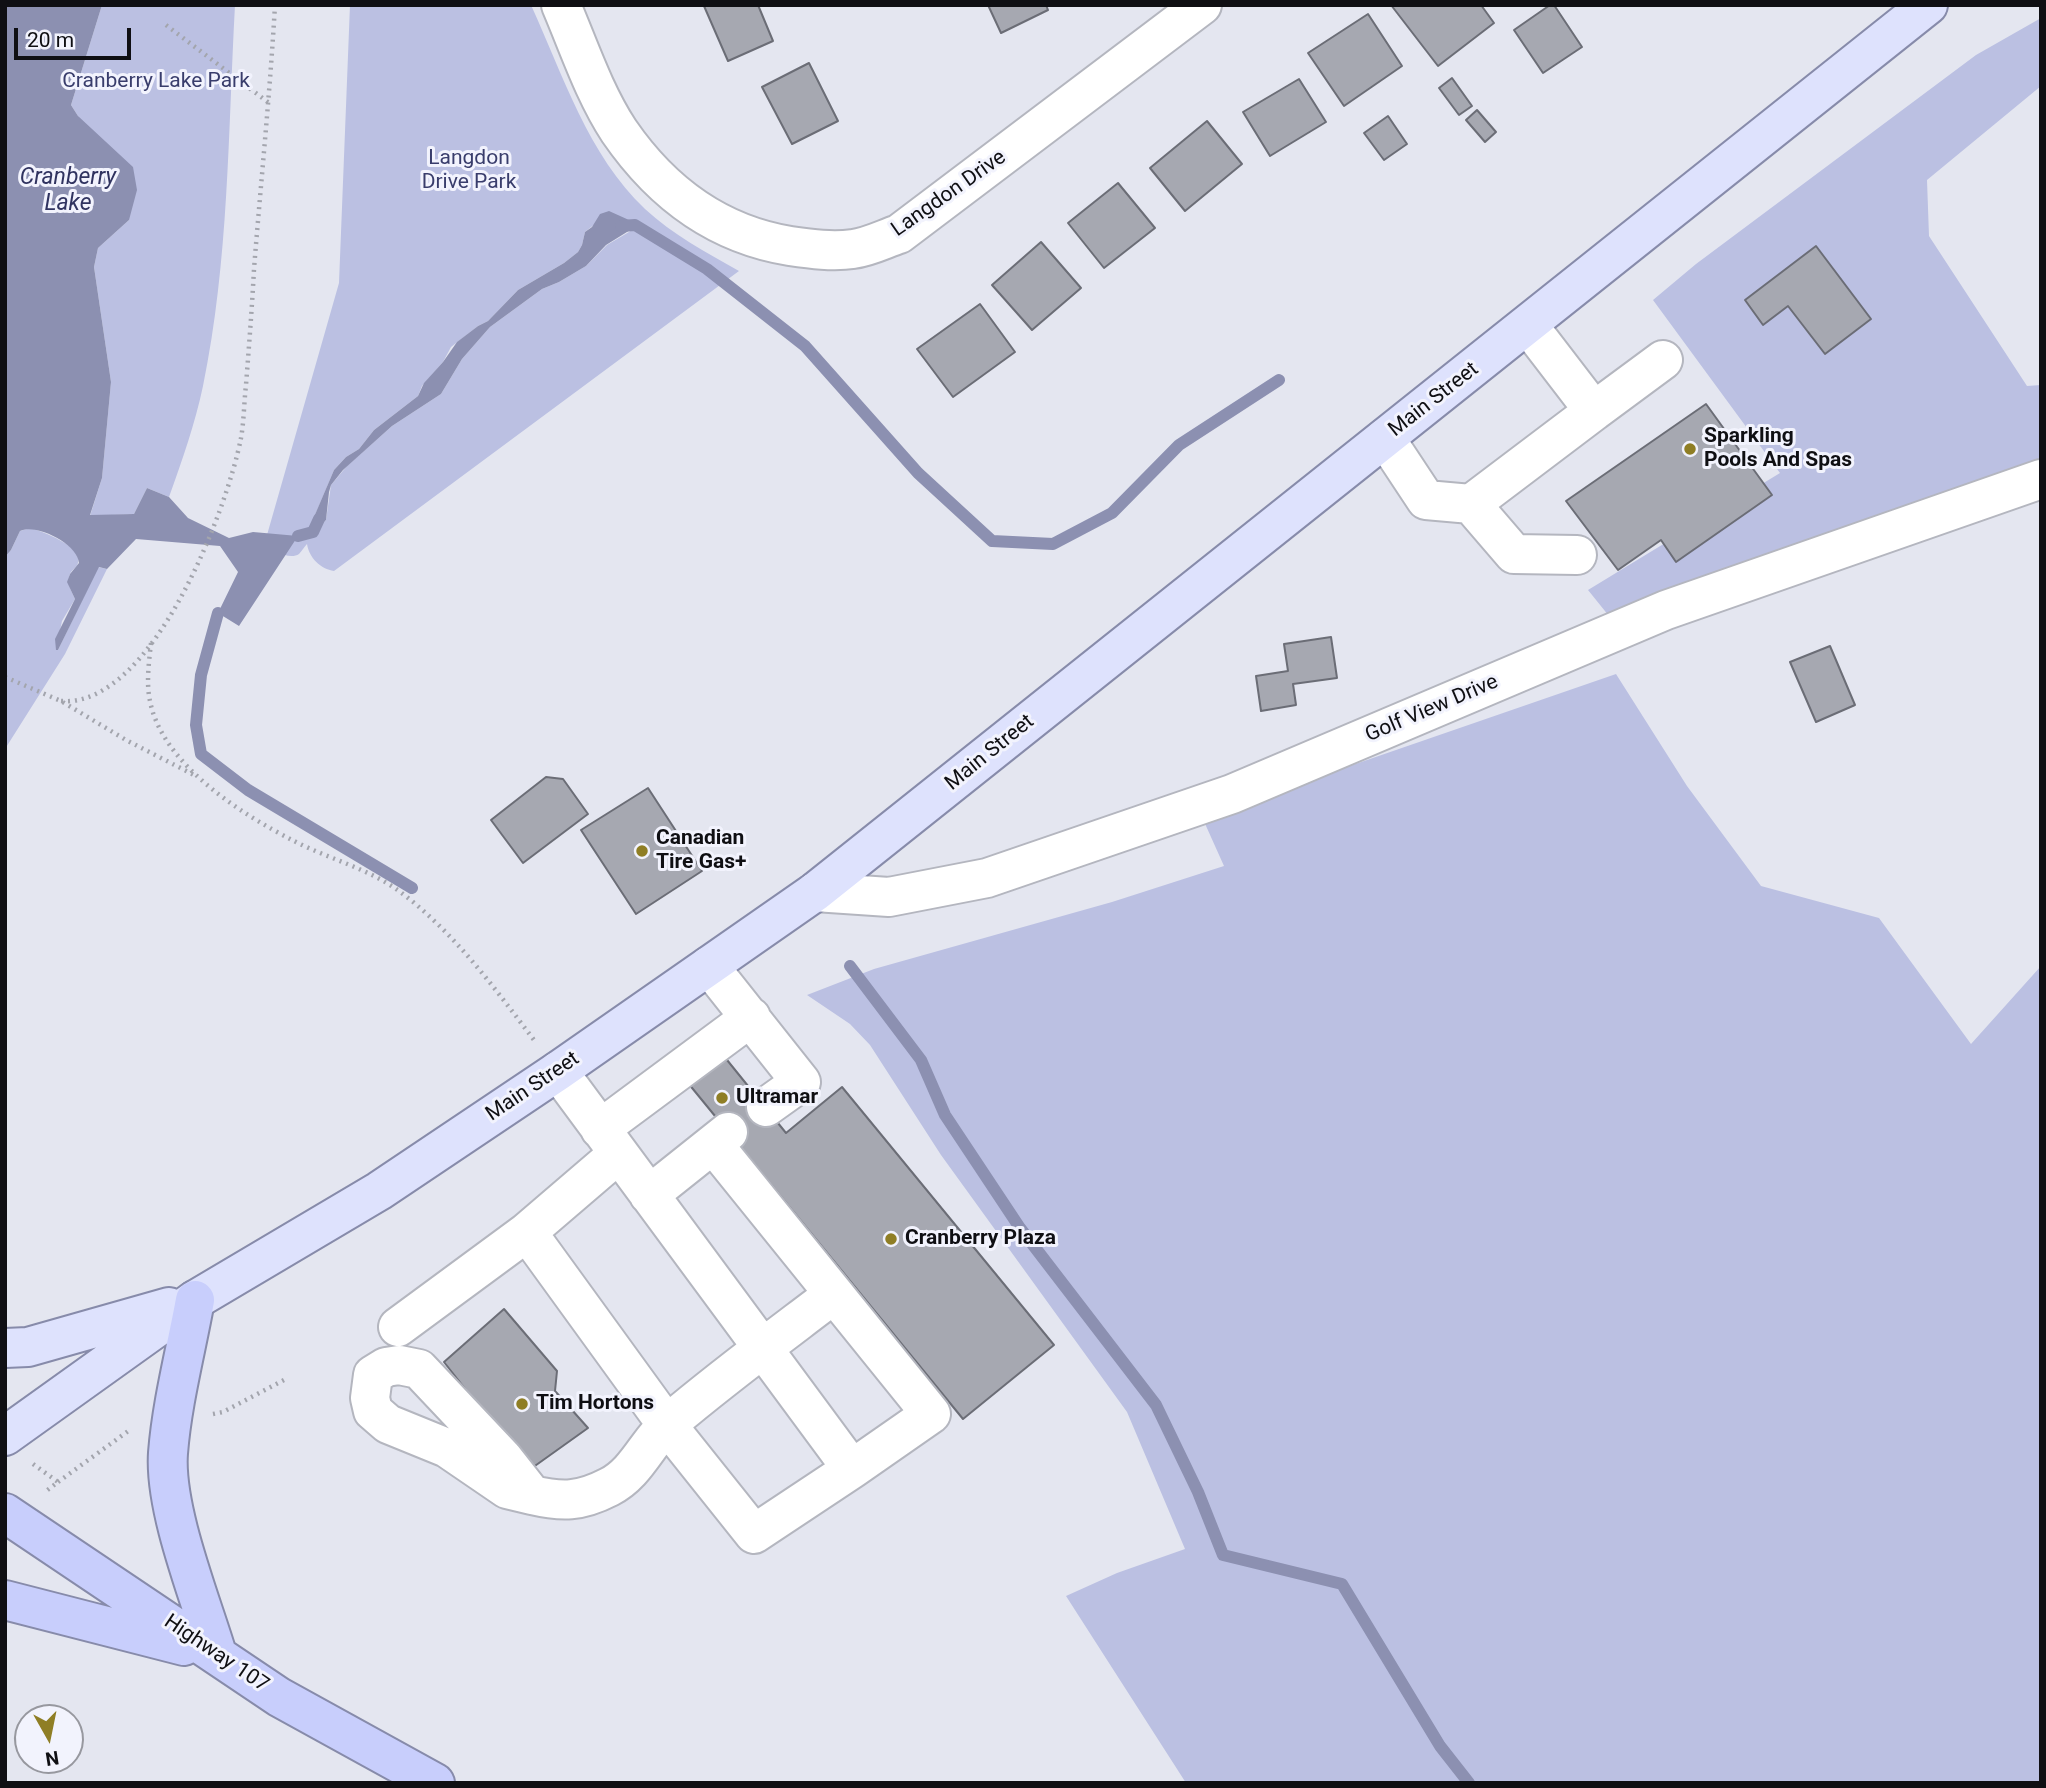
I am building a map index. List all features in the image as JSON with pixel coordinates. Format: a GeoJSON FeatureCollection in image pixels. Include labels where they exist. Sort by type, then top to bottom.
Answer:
{"type":"FeatureCollection","features":[{"type":"Feature","properties":{"kind":"highway"},"geometry":{"type":"LineString","coordinates":[[195,1300],[168,1454],[169,1485],[176,1521],[217,1654]]}},
{"type":"Feature","properties":{"kind":"highway","name":"Highway 107"},"geometry":{"type":"LineString","coordinates":[[9,1515],[279,1697],[435,1783]]}},
{"type":"Feature","properties":{"kind":"highway"},"geometry":{"type":"LineString","coordinates":[[5,1600],[217,1654]]}},
{"type":"Feature","properties":{"kind":"main road","name":"Main Street"},"geometry":{"type":"LineString","coordinates":[[16,1448],[195,1300],[379,1191],[558,1071],[815,892],[1928,5]]}},
{"type":"Feature","properties":{"kind":"main road"},"geometry":{"type":"LineString","coordinates":[[5,1348],[28,1347],[195,1300]]}},
{"type":"Feature","properties":{"kind":"street","name":"Langdon Drive"},"geometry":{"type":"LineString","coordinates":[[561,5],[598,90],[619,130],[653,174],[678,197],[732,231],[772,243],[814,250],[854,249],[899,234],[959,191],[1181,12]]}},
{"type":"Feature","properties":{"kind":"street"},"geometry":{"type":"LineString","coordinates":[[1528,325],[1594,411]]}},
{"type":"Feature","properties":{"kind":"street"},"geometry":{"type":"LineString","coordinates":[[1385,438],[1426,500],[1471,504],[1663,360]]}},
{"type":"Feature","properties":{"kind":"street","name":"Golf View Drive"},"geometry":{"type":"LineString","coordinates":[[815,892],[889,897],[987,878],[1232,794],[1666,610],[2041,479]]}},
{"type":"Feature","properties":{"kind":"street"},"geometry":{"type":"LineString","coordinates":[[1471,504],[1514,554],[1577,555]]}},
{"type":"Feature","properties":{"kind":"street"},"geometry":{"type":"LineString","coordinates":[[709,966],[801,1082],[766,1107]]}},
{"type":"Feature","properties":{"kind":"street"},"geometry":{"type":"LineString","coordinates":[[398,1327],[527,1231],[609,1141],[751,1017]]}},
{"type":"Feature","properties":{"kind":"street"},"geometry":{"type":"LineString","coordinates":[[558,1071],[852,1469]]}},
{"type":"Feature","properties":{"kind":"street"},"geometry":{"type":"LineString","coordinates":[[527,1231],[667,1425],[754,1534],[931,1414],[834,1294],[721,1138],[649,1195]]}},
{"type":"Feature","properties":{"kind":"street"},"geometry":{"type":"LineString","coordinates":[[532,1495],[559,1502],[586,1498],[612,1486],[632,1470],[667,1425],[834,1294]]}},
{"type":"Feature","properties":{"kind":"path"},"geometry":{"type":"LineString","coordinates":[[61,701],[72,702],[93,696],[130,670],[174,610],[216,526],[241,437],[270,103],[275,5]]}},
{"type":"Feature","properties":{"kind":"path"},"geometry":{"type":"LineString","coordinates":[[166,25],[270,103]]}},
{"type":"Feature","properties":{"kind":"path"},"geometry":{"type":"LineString","coordinates":[[151,643],[148,667],[150,701],[159,729],[178,756],[200,778],[241,811],[295,842],[361,869],[397,890],[423,911],[477,965],[558,1071]]}},
{"type":"Feature","properties":{"kind":"path"},"geometry":{"type":"LineString","coordinates":[[5,677],[61,701],[126,740],[200,778]]}},
{"type":"Feature","properties":{"kind":"path"},"geometry":{"type":"LineString","coordinates":[[205,1416],[223,1412],[284,1380]]}},
{"type":"Feature","properties":{"kind":"path"},"geometry":{"type":"LineString","coordinates":[[9,1515],[134,1427]]}},
{"type":"Feature","properties":{"kind":"path"},"geometry":{"type":"LineString","coordinates":[[16,1448],[58,1482]]}},
{"type":"Feature","properties":{"kind":"green space","name":"Cranberry Lake Park"},"geometry":{"type":"Polygon","coordinates":[[[102,5],[235,5],[223,244],[212,339],[196,414],[169,497],[147,488],[134,514],[90,516],[102,478],[111,382],[94,267],[98,248],[129,220],[71,105],[102,5]]]}},
{"type":"Feature","properties":{"kind":"green space","name":"Langdon Drive Park"},"geometry":{"type":"Polygon","coordinates":[[[350,5],[531,5],[592,139],[625,188],[667,227],[739,271],[334,571],[316,562],[307,544],[299,554],[290,556],[276,551],[265,542],[339,283],[350,5]],[[629,220],[595,224],[585,232],[578,252],[518,290],[488,321],[451,347],[443,362],[422,386],[418,396],[374,430],[359,449],[346,457],[334,470],[313,520],[313,532],[326,520],[331,485],[347,466],[392,426],[441,394],[462,359],[490,327],[542,289],[586,266],[607,245],[634,229],[629,220]]]}},
{"type":"Feature","properties":{"kind":"green space"},"geometry":{"type":"Polygon","coordinates":[[[2041,18],[2041,86],[1927,180],[1929,236],[2027,386],[2041,385],[2041,467],[1613,621],[1588,590],[1780,473],[1653,300],[1696,264],[1976,55],[2041,18]]]}},
{"type":"Feature","properties":{"kind":"green space"},"geometry":{"type":"Polygon","coordinates":[[[30,528],[61,541],[75,551],[78,557],[69,579],[75,599],[62,621],[56,650],[98,567],[107,569],[65,654],[5,749],[5,557],[20,531],[30,528]]]}},
{"type":"Feature","properties":{"kind":"green space"},"geometry":{"type":"Polygon","coordinates":[[[1616,674],[1687,786],[1761,886],[1879,918],[1971,1044],[2041,966],[2041,1783],[1186,1783],[1066,1596],[1117,1573],[1185,1549],[1127,1412],[941,1155],[870,1045],[850,1024],[807,995],[874,969],[1112,902],[1224,866],[1202,817],[1616,674]]]}},
{"type":"Feature","properties":{"kind":"water","name":"Cranberry Lake"},"geometry":{"type":"Polygon","coordinates":[[[5,5],[102,5],[71,105],[78,116],[133,167],[137,190],[129,220],[98,248],[94,267],[111,382],[102,478],[90,515],[134,514],[147,488],[169,497],[188,518],[229,538],[253,532],[298,536],[239,626],[218,613],[238,572],[220,546],[136,539],[107,569],[99,567],[56,650],[55,639],[75,599],[67,582],[79,563],[77,556],[55,537],[27,529],[20,531],[5,557],[5,5]]]}},
{"type":"Feature","properties":{"kind":"water"},"geometry":{"type":"Polygon","coordinates":[[[609,211],[629,220],[635,227],[606,245],[586,266],[542,289],[490,327],[462,359],[441,394],[392,426],[343,470],[331,485],[326,520],[313,532],[314,517],[334,470],[346,457],[359,449],[374,430],[418,396],[424,383],[457,342],[488,321],[518,290],[578,252],[585,232],[592,227],[600,214],[609,211]]]}},
{"type":"Feature","properties":{"kind":"building"},"geometry":{"type":"Polygon","coordinates":[[[758,5],[773,41],[728,61],[704,6],[758,5]]]}},
{"type":"Feature","properties":{"kind":"building"},"geometry":{"type":"Polygon","coordinates":[[[988,5],[1046,5],[1048,10],[1001,33],[988,5]]]}},
{"type":"Feature","properties":{"kind":"building"},"geometry":{"type":"Polygon","coordinates":[[[1391,5],[1481,5],[1494,23],[1438,66],[1391,5]]]}},
{"type":"Feature","properties":{"kind":"building"},"geometry":{"type":"Polygon","coordinates":[[[1550,5],[1554,5],[1582,47],[1543,73],[1514,30],[1550,5]]]}},
{"type":"Feature","properties":{"kind":"building"},"geometry":{"type":"Polygon","coordinates":[[[1368,14],[1402,66],[1344,106],[1308,53],[1368,14]]]}},
{"type":"Feature","properties":{"kind":"building"},"geometry":{"type":"Polygon","coordinates":[[[809,63],[838,121],[792,144],[762,87],[809,63]]]}},
{"type":"Feature","properties":{"kind":"building"},"geometry":{"type":"Polygon","coordinates":[[[1452,78],[1472,106],[1459,115],[1439,88],[1452,78]]]}},
{"type":"Feature","properties":{"kind":"building"},"geometry":{"type":"Polygon","coordinates":[[[1299,79],[1326,122],[1270,156],[1243,112],[1299,79]]]}},
{"type":"Feature","properties":{"kind":"building"},"geometry":{"type":"Polygon","coordinates":[[[1477,110],[1496,132],[1485,142],[1466,120],[1477,110]]]}},
{"type":"Feature","properties":{"kind":"building"},"geometry":{"type":"Polygon","coordinates":[[[1388,116],[1407,144],[1384,160],[1364,133],[1388,116]]]}},
{"type":"Feature","properties":{"kind":"building"},"geometry":{"type":"Polygon","coordinates":[[[1207,121],[1242,164],[1185,211],[1150,168],[1207,121]]]}},
{"type":"Feature","properties":{"kind":"building"},"geometry":{"type":"Polygon","coordinates":[[[1118,183],[1155,228],[1104,268],[1068,223],[1118,183]]]}},
{"type":"Feature","properties":{"kind":"building"},"geometry":{"type":"Polygon","coordinates":[[[1041,242],[1081,288],[1032,330],[992,285],[1041,242]]]}},
{"type":"Feature","properties":{"kind":"building"},"geometry":{"type":"Polygon","coordinates":[[[1816,246],[1871,319],[1825,354],[1788,306],[1763,325],[1745,300],[1816,246]]]}},
{"type":"Feature","properties":{"kind":"building"},"geometry":{"type":"Polygon","coordinates":[[[980,304],[1015,352],[953,397],[917,349],[980,304]]]}},
{"type":"Feature","properties":{"kind":"building","name":"Sparkling Pools And Spas"},"geometry":{"type":"Polygon","coordinates":[[[1706,404],[1772,495],[1676,562],[1661,540],[1618,570],[1566,501],[1706,404]]]}},
{"type":"Feature","properties":{"kind":"building"},"geometry":{"type":"Polygon","coordinates":[[[1331,637],[1337,678],[1293,684],[1296,705],[1261,711],[1256,676],[1288,671],[1284,644],[1331,637]]]}},
{"type":"Feature","properties":{"kind":"building"},"geometry":{"type":"Polygon","coordinates":[[[1830,646],[1855,705],[1816,722],[1790,662],[1830,646]]]}},
{"type":"Feature","properties":{"kind":"building"},"geometry":{"type":"Polygon","coordinates":[[[546,777],[563,779],[588,814],[523,863],[491,820],[546,777]]]}},
{"type":"Feature","properties":{"kind":"building","name":"Canadian Tire Gas+"},"geometry":{"type":"Polygon","coordinates":[[[648,788],[702,871],[636,914],[581,830],[648,788]]]}},
{"type":"Feature","properties":{"kind":"building","name":"Cranberry Plaza"},"geometry":{"type":"Polygon","coordinates":[[[723,1055],[786,1133],[842,1087],[1054,1345],[963,1419],[688,1083],[723,1055]]]}},
{"type":"Feature","properties":{"kind":"building","name":"Tim Hortons"},"geometry":{"type":"Polygon","coordinates":[[[504,1309],[557,1371],[555,1391],[588,1428],[525,1473],[488,1418],[444,1362],[504,1309]]]}},
{"type":"Feature","properties":{"kind":"waterway"},"geometry":{"type":"LineString","coordinates":[[621,226],[635,225],[707,269],[805,346],[918,473],[992,541],[1053,544],[1112,513],[1179,445],[1279,380]]}},
{"type":"Feature","properties":{"kind":"waterway"},"geometry":{"type":"LineString","coordinates":[[298,536],[313,532],[319,519]]}},
{"type":"Feature","properties":{"kind":"waterway"},"geometry":{"type":"LineString","coordinates":[[218,613],[201,675],[196,725],[201,754],[248,790],[412,888]]}},
{"type":"Feature","properties":{"kind":"waterway"},"geometry":{"type":"LineString","coordinates":[[850,966],[921,1060],[945,1115],[1020,1228],[1156,1405],[1198,1492],[1223,1555],[1342,1584],[1440,1746],[1469,1783]]}},
{"type":"Feature","properties":{"kind":"place","name":"Sparkling Pools And Spas"},"geometry":{"type":"Point","coordinates":[1690,449]}},
{"type":"Feature","properties":{"kind":"place","name":"Canadian Tire Gas+"},"geometry":{"type":"Point","coordinates":[642,851]}},
{"type":"Feature","properties":{"kind":"place","name":"Ultramar"},"geometry":{"type":"Point","coordinates":[722,1098]}},
{"type":"Feature","properties":{"kind":"place","name":"Cranberry Plaza"},"geometry":{"type":"Point","coordinates":[891,1239]}},
{"type":"Feature","properties":{"kind":"place","name":"Tim Hortons"},"geometry":{"type":"Point","coordinates":[522,1404]}}]}
